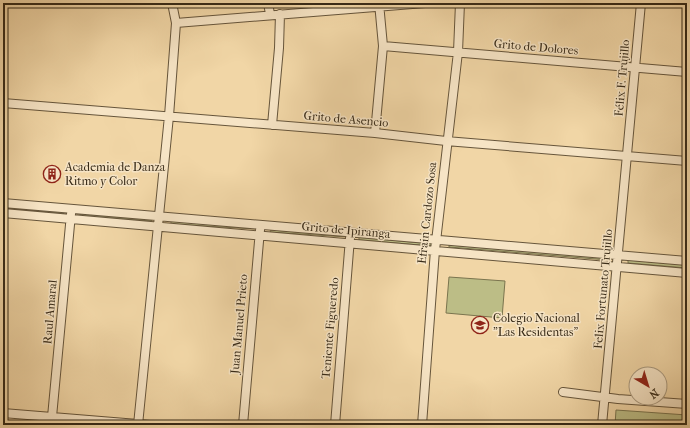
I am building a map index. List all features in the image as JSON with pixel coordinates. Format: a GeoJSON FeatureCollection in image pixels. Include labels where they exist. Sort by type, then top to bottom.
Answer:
{"type":"FeatureCollection","features":[{"type":"Feature","properties":{"kind":"street"},"geometry":{"type":"LineString","coordinates":[[138,424],[169,116],[176,23],[172,3]]}},
{"type":"Feature","properties":{"kind":"street"},"geometry":{"type":"LineString","coordinates":[[268,3],[270,14]]}},
{"type":"Feature","properties":{"kind":"street"},"geometry":{"type":"LineString","coordinates":[[176,23],[379,5],[425,3]]}},
{"type":"Feature","properties":{"kind":"street","name":"Efrain Cardozo Sosa"},"geometry":{"type":"LineString","coordinates":[[422,425],[435,250],[446,141],[458,52],[460,3]]}},
{"type":"Feature","properties":{"kind":"street","name":"Félix F. Trujillo"},"geometry":{"type":"LineString","coordinates":[[628,156],[641,3]]}},
{"type":"Feature","properties":{"kind":"street"},"geometry":{"type":"LineString","coordinates":[[375,133],[383,46],[379,5]]}},
{"type":"Feature","properties":{"kind":"street"},"geometry":{"type":"LineString","coordinates":[[272,125],[279,48],[280,14]]}},
{"type":"Feature","properties":{"kind":"street","name":"Grito de Dolores"},"geometry":{"type":"LineString","coordinates":[[383,46],[687,72]]}},
{"type":"Feature","properties":{"kind":"street","name":"Grito de Asencio"},"geometry":{"type":"LineString","coordinates":[[3,103],[375,133],[446,141],[687,162]]}},
{"type":"Feature","properties":{"kind":"street","name":"Felix Fortunato Trujillo"},"geometry":{"type":"LineString","coordinates":[[602,425],[606,398],[628,156]]}},
{"type":"Feature","properties":{"kind":"street","name":"Grito de Ipiranga"},"geometry":{"type":"LineString","coordinates":[[3,203],[687,261]]}},
{"type":"Feature","properties":{"kind":"street","name":"Raul Amaral"},"geometry":{"type":"LineString","coordinates":[[52,417],[72,209]]}},
{"type":"Feature","properties":{"kind":"street","name":"Grito de Ipiranga"},"geometry":{"type":"LineString","coordinates":[[3,213],[687,272]]}},
{"type":"Feature","properties":{"kind":"street","name":"Juan Manuel Prieto"},"geometry":{"type":"LineString","coordinates":[[243,425],[260,225]]}},
{"type":"Feature","properties":{"kind":"street","name":"Teniente Figueredo"},"geometry":{"type":"LineString","coordinates":[[335,425],[350,233]]}},
{"type":"Feature","properties":{"kind":"street"},"geometry":{"type":"LineString","coordinates":[[563,392],[606,398],[687,404]]}},
{"type":"Feature","properties":{"kind":"street"},"geometry":{"type":"LineString","coordinates":[[3,413],[150,425]]}},
{"type":"Feature","properties":{"kind":"green space"},"geometry":{"type":"Polygon","coordinates":[[[3,207],[63,212],[64,213],[3,209],[3,207]]]}},
{"type":"Feature","properties":{"kind":"green space"},"geometry":{"type":"Polygon","coordinates":[[[80,214],[151,220],[152,221],[80,216],[80,214]]]}},
{"type":"Feature","properties":{"kind":"green space"},"geometry":{"type":"Polygon","coordinates":[[[171,221],[254,228],[255,229],[171,224],[171,221]]]}},
{"type":"Feature","properties":{"kind":"green space"},"geometry":{"type":"Polygon","coordinates":[[[271,230],[346,236],[347,237],[270,232],[271,230]]]}},
{"type":"Feature","properties":{"kind":"green space"},"geometry":{"type":"Polygon","coordinates":[[[359,237],[432,244],[432,246],[359,240],[359,237]]]}},
{"type":"Feature","properties":{"kind":"green space"},"geometry":{"type":"Polygon","coordinates":[[[449,245],[607,258],[608,260],[449,247],[449,245]]]}},
{"type":"Feature","properties":{"kind":"green space"},"geometry":{"type":"Polygon","coordinates":[[[628,260],[687,265],[687,268],[628,263],[628,260]]]}},
{"type":"Feature","properties":{"kind":"green space"},"geometry":{"type":"Polygon","coordinates":[[[449,277],[505,281],[502,318],[446,313],[449,277]]]}},
{"type":"Feature","properties":{"kind":"green space"},"geometry":{"type":"Polygon","coordinates":[[[616,410],[687,415],[687,425],[615,425],[616,410]]]}},
{"type":"Feature","properties":{"kind":"place","name":"Academia de Danza Ritmo y Color"},"geometry":{"type":"Point","coordinates":[52,174]}},
{"type":"Feature","properties":{"kind":"place","name":"Colegio Nacional \"Las Residentas\""},"geometry":{"type":"Point","coordinates":[480,325]}}]}
